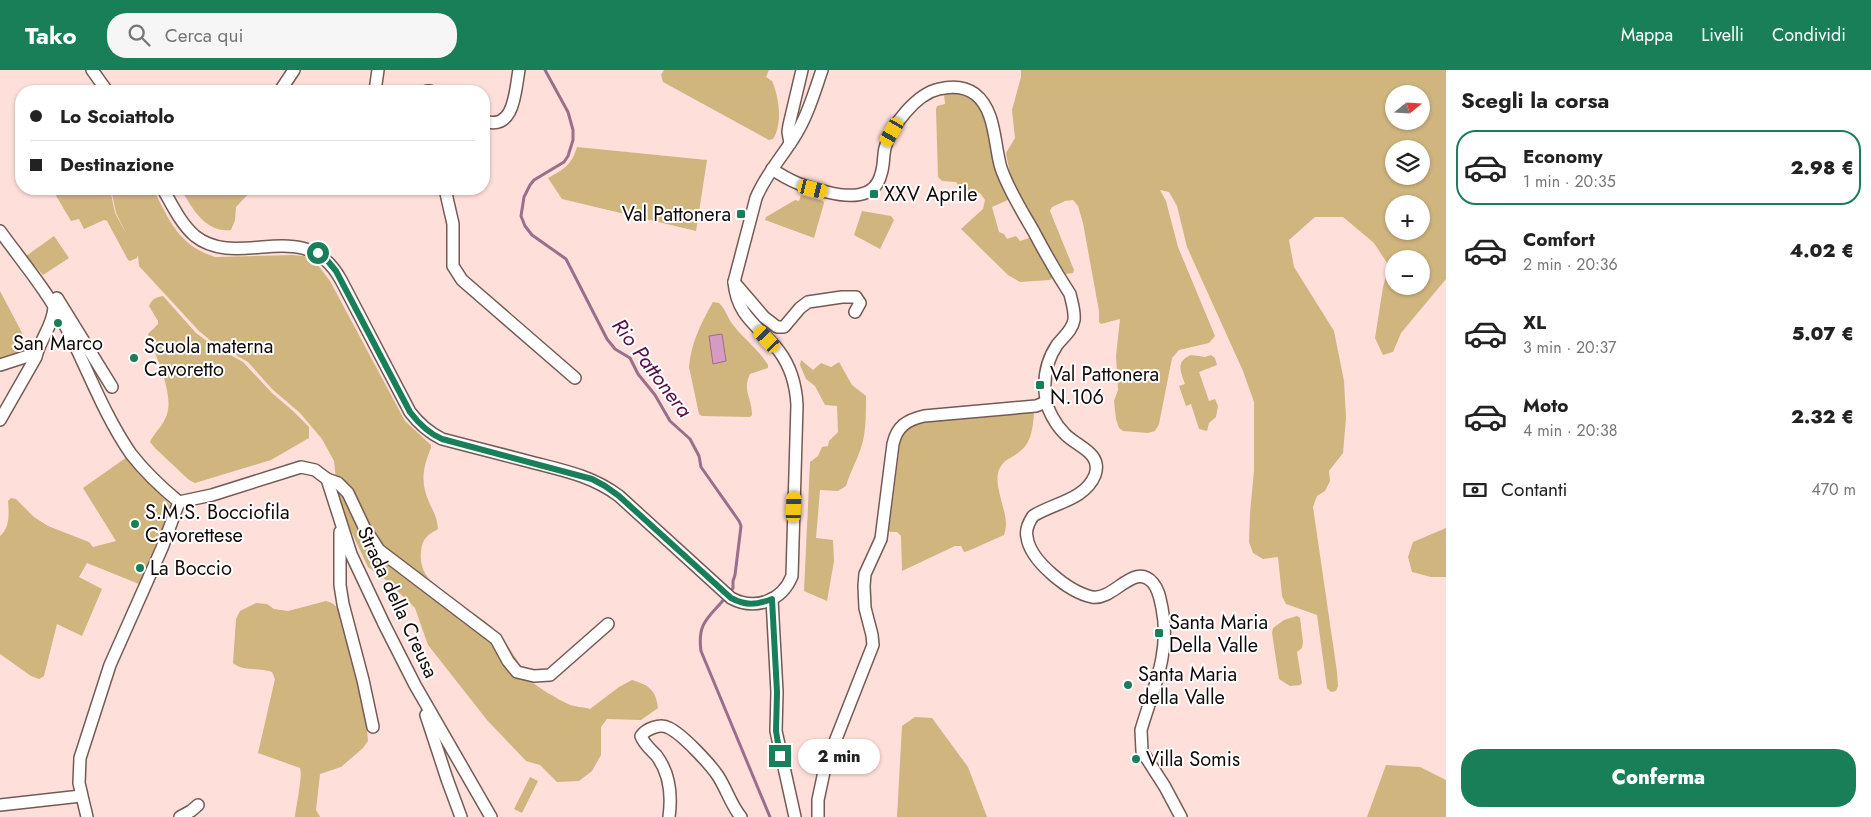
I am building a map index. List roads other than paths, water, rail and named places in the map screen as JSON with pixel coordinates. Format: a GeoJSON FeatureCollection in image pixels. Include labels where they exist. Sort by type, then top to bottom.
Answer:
{"type":"FeatureCollection","features":[{"type":"Feature","properties":{"kind":"street"},"geometry":{"type":"LineString","coordinates":[[92,70],[103,85]]}},
{"type":"Feature","properties":{"kind":"street"},"geometry":{"type":"LineString","coordinates":[[283,85],[294,70]]}},
{"type":"Feature","properties":{"kind":"street"},"geometry":{"type":"LineString","coordinates":[[376,85],[378,70]]}},
{"type":"Feature","properties":{"kind":"street"},"geometry":{"type":"LineString","coordinates":[[490,122],[498,122],[508,116],[514,98],[519,70]]}},
{"type":"Feature","properties":{"kind":"street"},"geometry":{"type":"LineString","coordinates":[[790,143],[789,125],[802,70]]}},
{"type":"Feature","properties":{"kind":"street"},"geometry":{"type":"LineString","coordinates":[[167,195],[184,224],[195,236],[204,242],[227,248],[294,247],[318,253],[327,260],[341,280],[410,412],[420,425],[430,433],[442,439],[592,479],[619,496],[727,594],[748,604],[759,604],[772,599],[788,586],[792,576],[798,406],[790,370],[779,352],[743,313],[735,295],[734,282],[756,198],[800,126],[816,91],[822,70]]}},
{"type":"Feature","properties":{"kind":"street"},"geometry":{"type":"LineString","coordinates":[[772,169],[799,185],[841,196],[862,194],[877,184],[881,175],[887,141],[904,115],[920,97],[934,90],[954,87],[963,88],[981,98],[989,115],[1005,179],[1070,294],[1074,307],[1074,322],[1071,329],[1057,344],[1050,357],[1046,375],[1046,402],[1063,433],[1091,454],[1096,466],[1095,475],[1082,492],[1033,516],[1029,522],[1026,538],[1033,555],[1063,582],[1086,595],[1104,597],[1128,580],[1141,577],[1150,580],[1157,590],[1164,619],[1165,648],[1141,730],[1140,744],[1145,758],[1181,817]]}},
{"type":"Feature","properties":{"kind":"street"},"geometry":{"type":"LineString","coordinates":[[447,195],[451,211],[452,260],[456,273],[575,378]]}},
{"type":"Feature","properties":{"kind":"street"},"geometry":{"type":"LineString","coordinates":[[0,232],[35,277],[67,329],[104,406],[127,447],[148,474],[180,502],[162,548],[119,641],[100,690],[80,758],[81,796],[87,817]]}},
{"type":"Feature","properties":{"kind":"street"},"geometry":{"type":"LineString","coordinates":[[35,277],[44,280],[62,305],[112,387]]}},
{"type":"Feature","properties":{"kind":"street"},"geometry":{"type":"LineString","coordinates":[[734,282],[764,317],[777,327],[784,327],[805,304],[814,300],[856,297],[860,303],[855,312]]}},
{"type":"Feature","properties":{"kind":"street"},"geometry":{"type":"LineString","coordinates":[[0,420],[32,364],[38,346],[51,324],[54,307]]}},
{"type":"Feature","properties":{"kind":"street"},"geometry":{"type":"LineString","coordinates":[[0,365],[28,356],[38,346]]}},
{"type":"Feature","properties":{"kind":"street"},"geometry":{"type":"LineString","coordinates":[[818,817],[818,800],[825,767],[873,645],[864,596],[865,574],[881,539],[893,444],[898,429],[909,421],[924,416],[1036,406],[1046,402]]}},
{"type":"Feature","properties":{"kind":"street","name":"Strada della Creusa"},"geometry":{"type":"LineString","coordinates":[[180,502],[212,495],[294,468],[315,470],[327,480],[338,483],[343,487],[379,550],[496,639],[508,661],[517,672],[534,676],[550,675],[608,624]]}},
{"type":"Feature","properties":{"kind":"street","name":"Strada della Creusa"},"geometry":{"type":"LineString","coordinates":[[327,480],[354,561],[384,624],[424,701],[490,817]]}},
{"type":"Feature","properties":{"kind":"street","name":"Strada della Creusa"},"geometry":{"type":"LineString","coordinates":[[340,518],[341,593],[373,727]]}},
{"type":"Feature","properties":{"kind":"street"},"geometry":{"type":"LineString","coordinates":[[772,599],[777,692],[776,731],[795,817]]}},
{"type":"Feature","properties":{"kind":"street","name":"Strada della Creusa"},"geometry":{"type":"LineString","coordinates":[[424,701],[427,717],[461,817]]}},
{"type":"Feature","properties":{"kind":"street"},"geometry":{"type":"LineString","coordinates":[[669,817],[670,795],[666,774],[656,756],[646,746],[641,736],[647,731],[658,727],[669,728],[711,767],[724,786],[732,806],[740,817]]}},
{"type":"Feature","properties":{"kind":"street"},"geometry":{"type":"LineString","coordinates":[[0,805],[81,796]]}},
{"type":"Feature","properties":{"kind":"street"},"geometry":{"type":"LineString","coordinates":[[180,817],[198,805]]}},
{"type":"Feature","properties":{"kind":"waterway","name":"Rio Pattonera"},"geometry":{"type":"LineString","coordinates":[[545,70],[568,112],[573,130],[573,140],[564,162],[534,180],[530,185],[524,197],[521,216],[525,226],[532,235],[566,259],[607,339],[615,349],[630,358],[638,374],[655,395],[670,421],[690,439],[699,456],[701,467],[739,521],[741,526],[735,575],[733,588],[729,593]]}},
{"type":"Feature","properties":{"kind":"waterway","name":"Rio Pattonera"},"geometry":{"type":"LineString","coordinates":[[725,598],[709,616],[703,627],[700,641],[701,651],[770,817]]}},
{"type":"Feature","properties":{"kind":"place","name":"XXV Aprile"},"geometry":{"type":"Point","coordinates":[874,194]}},
{"type":"Feature","properties":{"kind":"place","name":"Val Pattonera"},"geometry":{"type":"Point","coordinates":[741,214]}},
{"type":"Feature","properties":{"kind":"place","name":"San Marco"},"geometry":{"type":"Point","coordinates":[58,323]}},
{"type":"Feature","properties":{"kind":"place","name":"Scuola materna Cavoretto"},"geometry":{"type":"Point","coordinates":[134,358]}},
{"type":"Feature","properties":{"kind":"place","name":"Val Pattonera N.106"},"geometry":{"type":"Point","coordinates":[1040,385]}},
{"type":"Feature","properties":{"kind":"place","name":"S.M.S. Bocciofila Cavorettese"},"geometry":{"type":"Point","coordinates":[135,524]}},
{"type":"Feature","properties":{"kind":"place","name":"La Boccio"},"geometry":{"type":"Point","coordinates":[140,568]}},
{"type":"Feature","properties":{"kind":"place","name":"Santa Maria Della Valle"},"geometry":{"type":"Point","coordinates":[1159,633]}},
{"type":"Feature","properties":{"kind":"place","name":"Santa Maria della Valle"},"geometry":{"type":"Point","coordinates":[1128,685]}},
{"type":"Feature","properties":{"kind":"place","name":"Villa Somis"},"geometry":{"type":"Point","coordinates":[1136,759]}}]}
